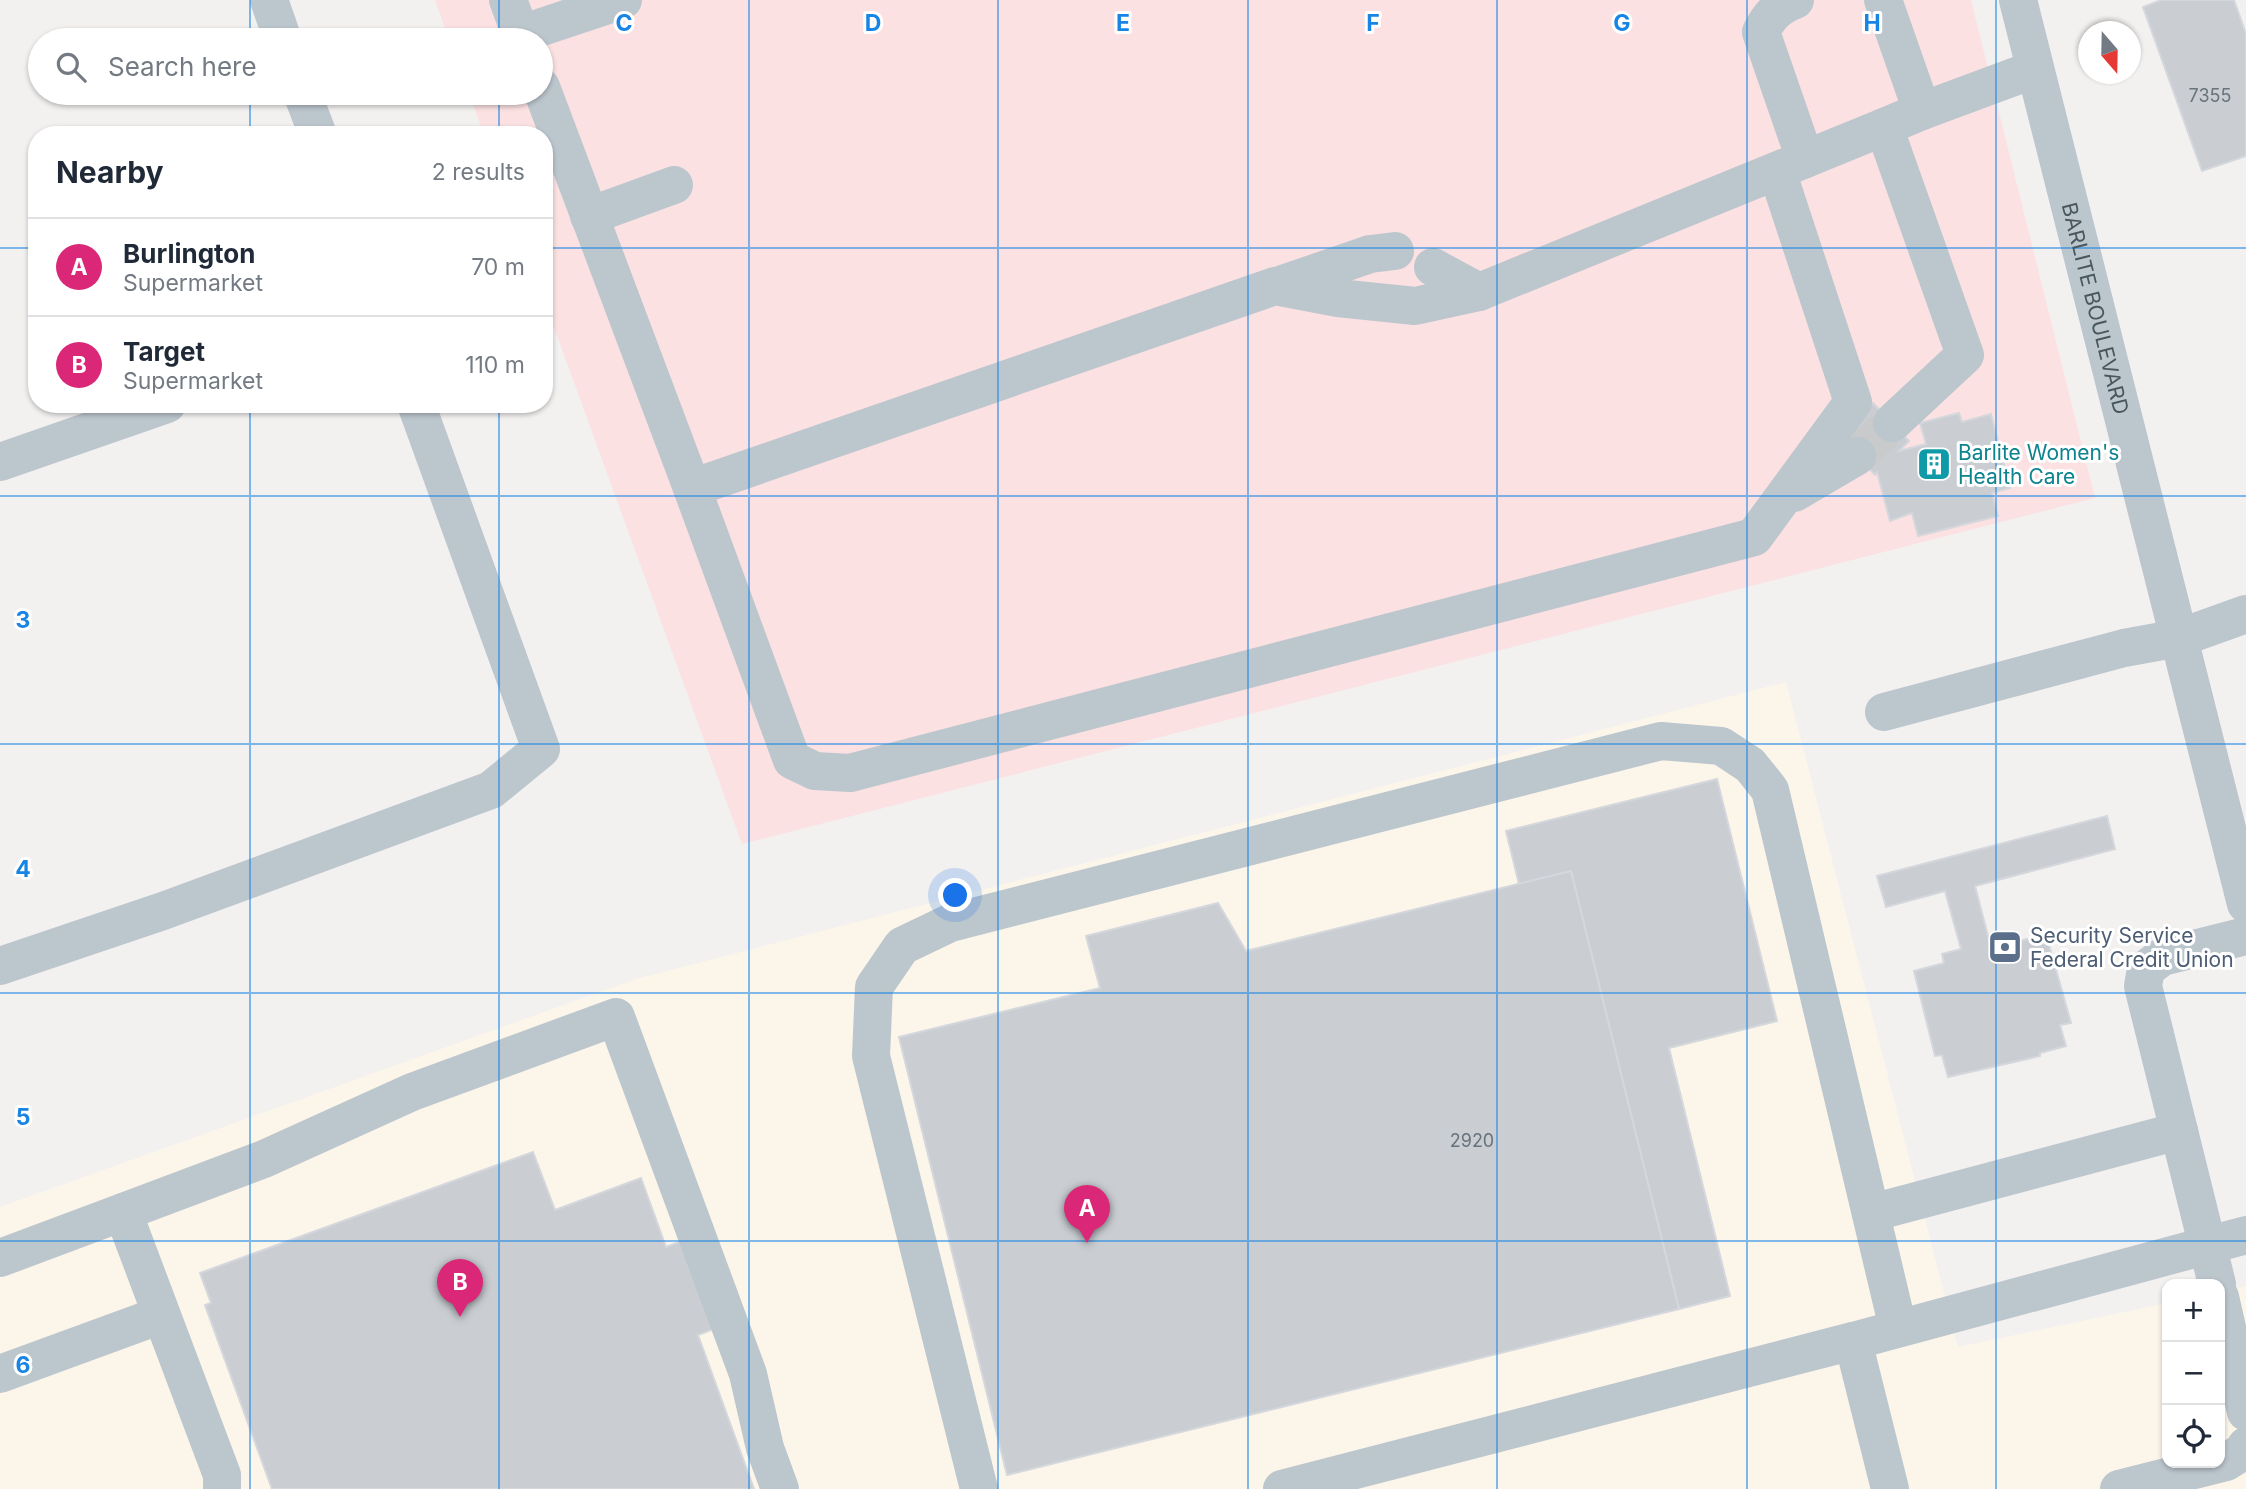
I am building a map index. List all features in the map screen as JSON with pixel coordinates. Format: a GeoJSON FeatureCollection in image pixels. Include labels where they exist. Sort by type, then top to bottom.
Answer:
{"type":"FeatureCollection","features":[{"type":"Feature","properties":{"kind":"street"},"geometry":{"type":"LineString","coordinates":[[268,0],[278,28]]}},
{"type":"Feature","properties":{"kind":"street"},"geometry":{"type":"LineString","coordinates":[[517,25],[623,0]]}},
{"type":"Feature","properties":{"kind":"street"},"geometry":{"type":"LineString","coordinates":[[548,105],[792,760],[816,771],[849,773],[1754,537],[1853,402],[1791,165],[1761,32],[1768,17],[1784,4],[1796,0]]}},
{"type":"Feature","properties":{"kind":"street"},"geometry":{"type":"LineString","coordinates":[[1882,0],[1923,111]]}},
{"type":"Feature","properties":{"kind":"street","name":"BARLITE BOULEVARD"},"geometry":{"type":"LineString","coordinates":[[2026,2],[2035,69],[2246,904]]}},
{"type":"Feature","properties":{"kind":"street"},"geometry":{"type":"LineString","coordinates":[[1275,286],[1338,298],[1415,306],[1479,292],[1923,111],[2035,69]]}},
{"type":"Feature","properties":{"kind":"street"},"geometry":{"type":"LineString","coordinates":[[307,105],[315,126]]}},
{"type":"Feature","properties":{"kind":"street"},"geometry":{"type":"LineString","coordinates":[[1884,127],[1965,355],[1892,423]]}},
{"type":"Feature","properties":{"kind":"street"},"geometry":{"type":"LineString","coordinates":[[589,216],[674,185]]}},
{"type":"Feature","properties":{"kind":"street"},"geometry":{"type":"LineString","coordinates":[[692,488],[1275,286],[1370,254],[1395,251]]}},
{"type":"Feature","properties":{"kind":"street"},"geometry":{"type":"LineString","coordinates":[[1433,267],[1479,292]]}},
{"type":"Feature","properties":{"kind":"street"},"geometry":{"type":"LineString","coordinates":[[0,462],[141,413]]}},
{"type":"Feature","properties":{"kind":"street"},"geometry":{"type":"LineString","coordinates":[[0,966],[163,911],[491,789],[541,749],[419,413]]}},
{"type":"Feature","properties":{"kind":"street"},"geometry":{"type":"LineString","coordinates":[[1780,501],[1857,456]]}},
{"type":"Feature","properties":{"kind":"street"},"geometry":{"type":"LineString","coordinates":[[1884,712],[2124,648],[2179,638],[2246,614]]}},
{"type":"Feature","properties":{"kind":"street"},"geometry":{"type":"LineString","coordinates":[[979,1489],[871,1056],[874,987],[902,946],[950,923],[1661,741],[1721,746],[1751,765],[1770,790],[1898,1328]]}},
{"type":"Feature","properties":{"kind":"street"},"geometry":{"type":"LineString","coordinates":[[2216,1279],[2143,986],[2146,969],[2162,957],[2246,936]]}},
{"type":"Feature","properties":{"kind":"street"},"geometry":{"type":"LineString","coordinates":[[0,1258],[264,1159],[412,1092],[616,1017],[748,1374],[765,1448],[780,1489]]}},
{"type":"Feature","properties":{"kind":"street"},"geometry":{"type":"LineString","coordinates":[[1871,1213],[2179,1131]]}},
{"type":"Feature","properties":{"kind":"street"},"geometry":{"type":"LineString","coordinates":[[123,1212],[222,1475],[222,1489]]}},
{"type":"Feature","properties":{"kind":"street"},"geometry":{"type":"LineString","coordinates":[[1282,1489],[1853,1341],[2246,1235]]}},
{"type":"Feature","properties":{"kind":"street"},"geometry":{"type":"LineString","coordinates":[[0,1374],[160,1315]]}},
{"type":"Feature","properties":{"kind":"street"},"geometry":{"type":"LineString","coordinates":[[2225,1319],[2246,1412]]}},
{"type":"Feature","properties":{"kind":"street"},"geometry":{"type":"LineString","coordinates":[[1853,1341],[1890,1489]]}},
{"type":"Feature","properties":{"kind":"street"},"geometry":{"type":"LineString","coordinates":[[2119,1489],[2227,1462],[2244,1451],[2246,1446]]}},
{"type":"Feature","properties":{"kind":"shaded area"},"geometry":{"type":"Polygon","coordinates":[[[435,0],[1971,0],[2095,498],[742,844],[553,325],[553,126],[481,126],[473,105],[553,105],[553,28],[445,28],[435,0]]]}},
{"type":"Feature","properties":{"kind":"shaded area"},"geometry":{"type":"Polygon","coordinates":[[[1786,682],[1958,1347],[2162,1304],[2162,1468],[2225,1468],[2225,1290],[2246,1286],[2246,1489],[0,1489],[0,1207],[636,979],[1786,682]]]}},
{"type":"Feature","properties":{"kind":"building"},"geometry":{"type":"Polygon","coordinates":[[[2161,0],[2234,0],[2246,34],[2246,156],[2202,171],[2143,7],[2161,0]]]}},
{"type":"Feature","properties":{"kind":"building","name":"Barlite Women's Health Care"},"geometry":{"type":"Polygon","coordinates":[[[1873,403],[1909,441],[1899,451],[1926,444],[1920,423],[1959,413],[1962,422],[1991,414],[2010,488],[1992,493],[1998,516],[1918,536],[1912,513],[1890,521],[1877,472],[1875,475],[1839,437],[1873,403]]]}},
{"type":"Feature","properties":{"kind":"building"},"geometry":{"type":"Polygon","coordinates":[[[1717,779],[1777,1021],[1669,1048],[1730,1296],[1679,1309],[1571,871],[1519,884],[1506,831],[1717,779]]]}},
{"type":"Feature","properties":{"kind":"building","name":"Security Service Federal Credit Union"},"geometry":{"type":"Polygon","coordinates":[[[2107,816],[2115,849],[1975,886],[1989,940],[2005,935],[2008,944],[2046,934],[2071,1023],[2060,1025],[2066,1046],[2040,1053],[2040,1056],[1948,1077],[1942,1055],[1935,1056],[1914,971],[1944,963],[1942,954],[1961,949],[1945,891],[1886,907],[1877,876],[2107,816]]]}},
{"type":"Feature","properties":{"kind":"building"},"geometry":{"type":"Polygon","coordinates":[[[1571,871],[1679,1309],[1007,1475],[899,1037],[1100,988],[1086,936],[1218,903],[1246,951],[1571,871]]]}},
{"type":"Feature","properties":{"kind":"building"},"geometry":{"type":"Polygon","coordinates":[[[533,1152],[555,1210],[641,1178],[666,1247],[682,1241],[714,1329],[698,1335],[754,1489],[272,1489],[205,1305],[211,1303],[200,1273],[533,1152]]]}},
{"type":"Feature","properties":{"kind":"tunnel"},"geometry":{"type":"LineString","coordinates":[[1857,456],[1892,423]]}},
{"type":"Feature","properties":{"kind":"place","name":"Barlite Women's Health Care"},"geometry":{"type":"Point","coordinates":[1934,464]}},
{"type":"Feature","properties":{"kind":"place","name":"Security Service Federal Credit Union"},"geometry":{"type":"Point","coordinates":[2005,947]}},
{"type":"Feature","properties":{"kind":"place","name":"Burlington"},"geometry":{"type":"Point","coordinates":[1087,1243]}},
{"type":"Feature","properties":{"kind":"place","name":"Target"},"geometry":{"type":"Point","coordinates":[460,1317]}}]}
